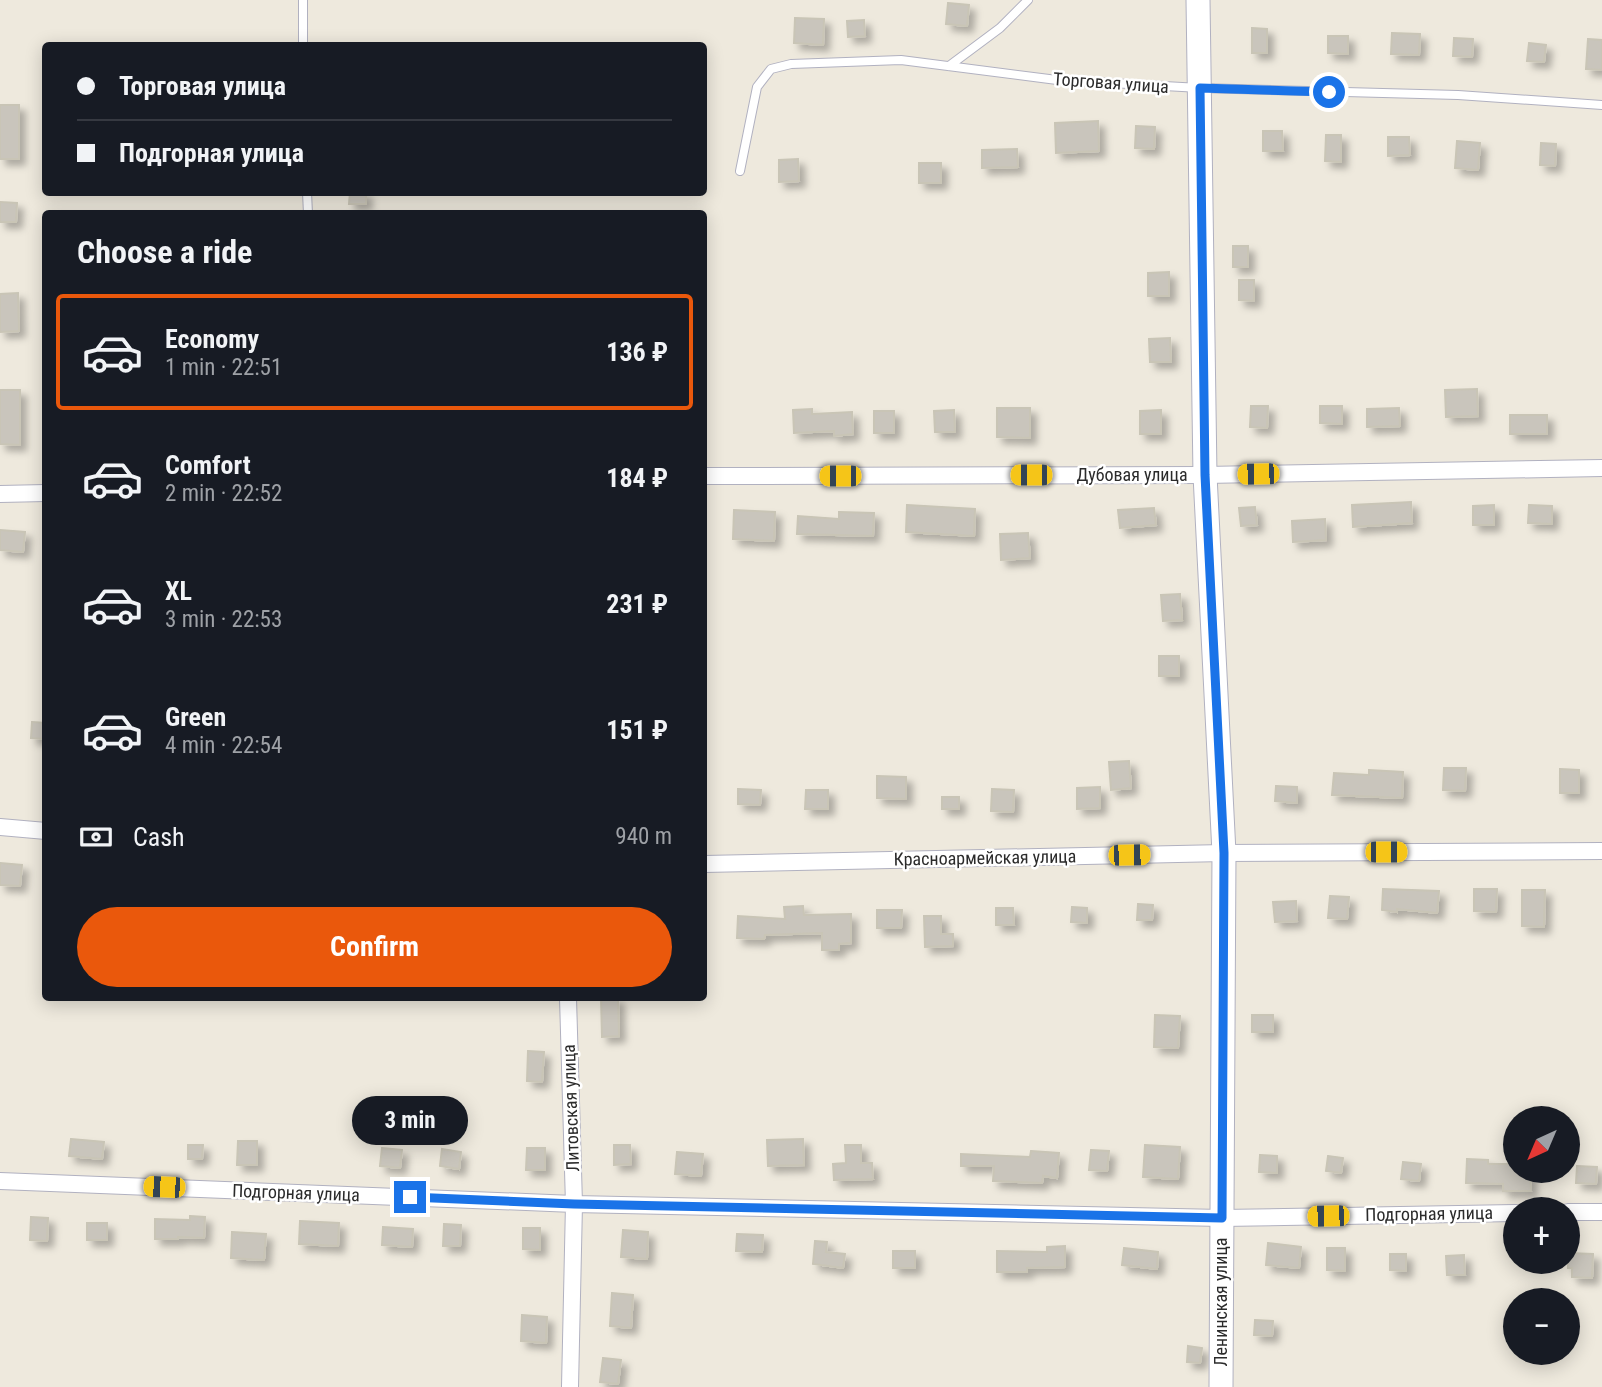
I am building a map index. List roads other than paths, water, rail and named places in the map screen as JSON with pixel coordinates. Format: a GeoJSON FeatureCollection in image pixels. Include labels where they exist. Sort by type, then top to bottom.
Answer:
{"type":"FeatureCollection","features":[{"type":"Feature","properties":{"kind":"main road","name":"Ленинская улица"},"geometry":{"type":"LineString","coordinates":[[1198,0],[1205,475],[1224,853],[1221,1387]]}},
{"type":"Feature","properties":{"kind":"street","name":"Дубовая улица"},"geometry":{"type":"LineString","coordinates":[[707,476],[1205,475],[1602,468]]}},
{"type":"Feature","properties":{"kind":"street"},"geometry":{"type":"LineString","coordinates":[[0,494],[42,493]]}},
{"type":"Feature","properties":{"kind":"street"},"geometry":{"type":"LineString","coordinates":[[0,827],[42,831]]}},
{"type":"Feature","properties":{"kind":"street","name":"Красноармейская улица"},"geometry":{"type":"LineString","coordinates":[[707,864],[1224,853],[1602,851]]}},
{"type":"Feature","properties":{"kind":"street","name":"Литовская улица"},"geometry":{"type":"LineString","coordinates":[[568,1001],[574,1204],[570,1387]]}},
{"type":"Feature","properties":{"kind":"street","name":"Подгорная улица"},"geometry":{"type":"LineString","coordinates":[[0,1181],[574,1204],[1222,1218],[1503,1213]]}},
{"type":"Feature","properties":{"kind":"street"},"geometry":{"type":"LineString","coordinates":[[1580,1212],[1602,1212]]}},
{"type":"Feature","properties":{"kind":"lane"},"geometry":{"type":"LineString","coordinates":[[303,0],[303,42]]}},
{"type":"Feature","properties":{"kind":"lane"},"geometry":{"type":"LineString","coordinates":[[949,66],[1000,28],[1028,0]]}},
{"type":"Feature","properties":{"kind":"lane","name":"Торговая улица"},"geometry":{"type":"LineString","coordinates":[[740,171],[757,87],[771,69],[791,64],[901,60],[1057,80],[1200,88],[1458,95],[1602,105]]}}]}
